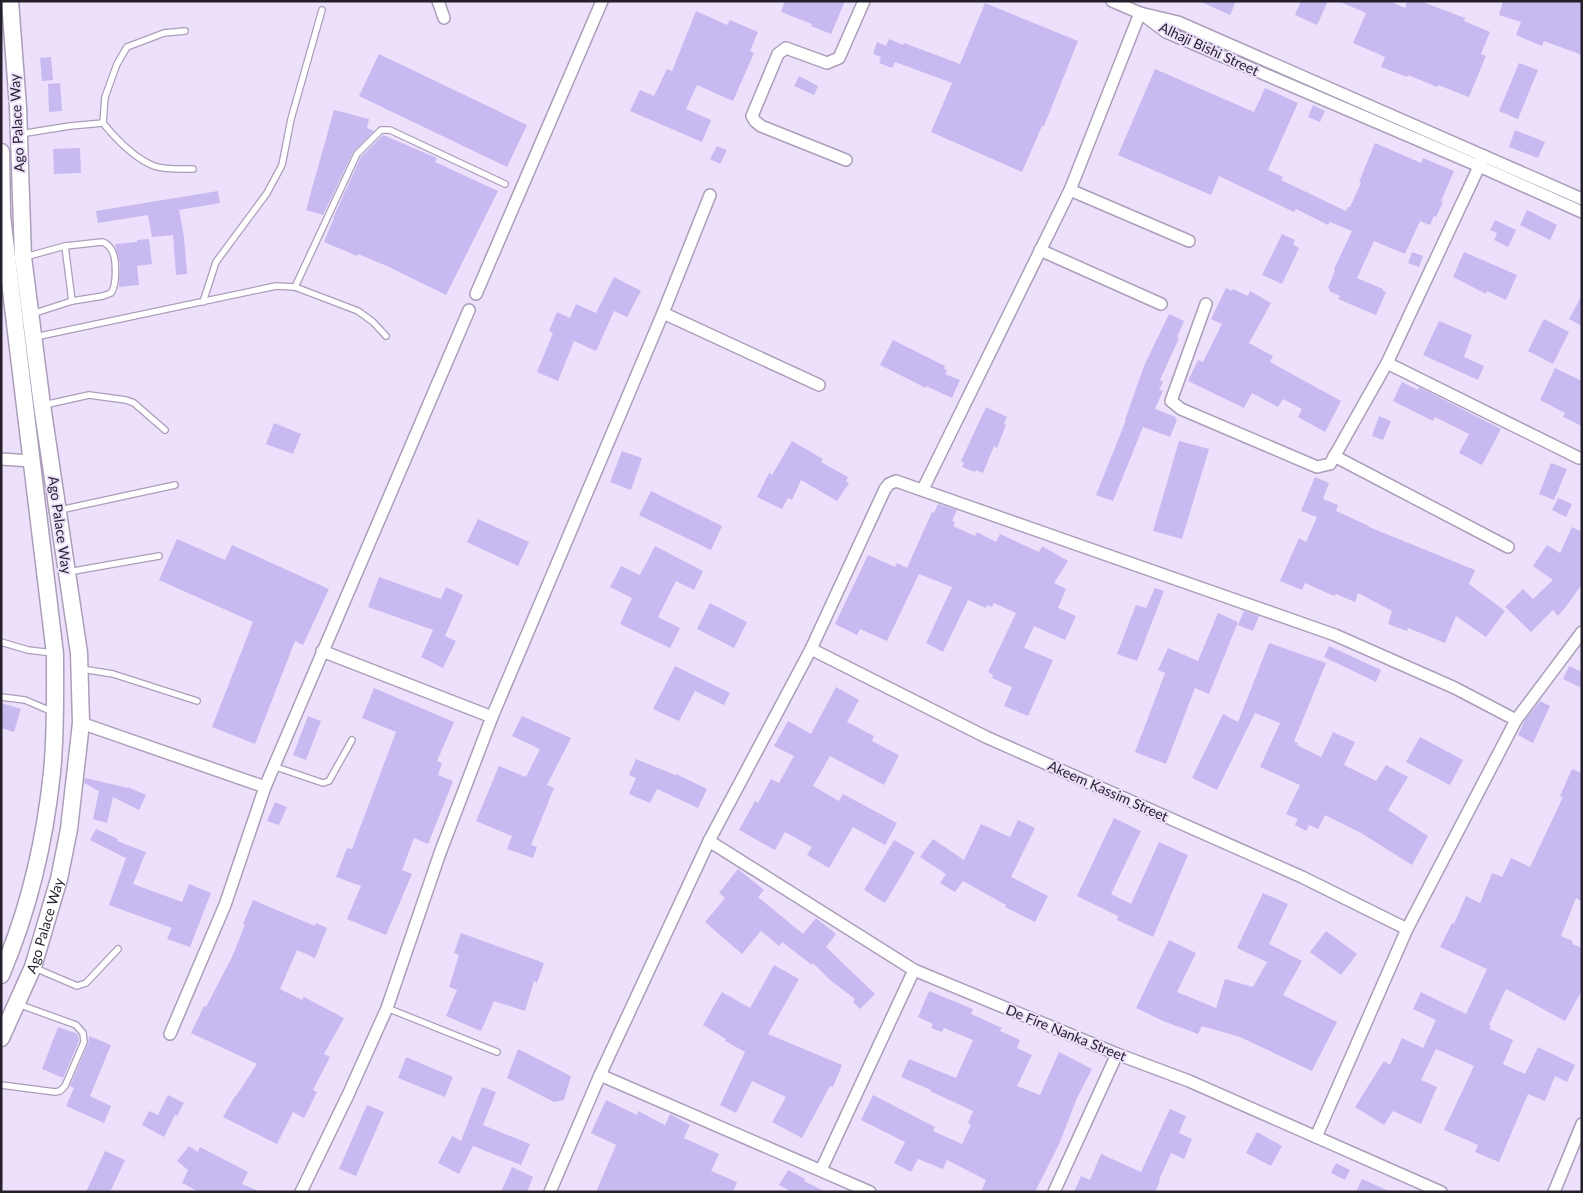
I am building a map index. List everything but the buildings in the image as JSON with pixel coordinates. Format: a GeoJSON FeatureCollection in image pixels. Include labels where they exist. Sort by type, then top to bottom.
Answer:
{"type":"FeatureCollection","features":[{"type":"Feature","properties":{"kind":"main road","name":"Ago Palace Way"},"geometry":{"type":"LineString","coordinates":[[1,1038],[18,1004],[33,967],[59,879],[69,829],[81,723],[79,652],[42,405],[23,257],[18,107],[10,1]]}},
{"type":"Feature","properties":{"kind":"main road","name":"Ago Palace Way"},"geometry":{"type":"LineString","coordinates":[[1,152],[2,216],[10,304],[55,654],[55,713],[52,771],[39,857],[12,951],[1,975]]}},
{"type":"Feature","properties":{"kind":"street"},"geometry":{"type":"LineString","coordinates":[[438,1],[444,18]]}},
{"type":"Feature","properties":{"kind":"street"},"geometry":{"type":"LineString","coordinates":[[476,294],[602,1]]}},
{"type":"Feature","properties":{"kind":"street"},"geometry":{"type":"LineString","coordinates":[[846,160],[760,126],[752,116],[778,54],[786,48],[828,63],[839,58],[864,1]]}},
{"type":"Feature","properties":{"kind":"street","name":"Alhaji Bishi Street"},"geometry":{"type":"LineString","coordinates":[[1112,1],[1130,5],[1140,14],[1178,22],[1481,161],[1582,212]]}},
{"type":"Feature","properties":{"kind":"street"},"geometry":{"type":"LineString","coordinates":[[922,490],[1070,190],[1140,14]]}},
{"type":"Feature","properties":{"kind":"street"},"geometry":{"type":"LineString","coordinates":[[1206,304],[1171,400],[1181,410],[1317,467],[1330,464],[1387,363],[1481,161]]}},
{"type":"Feature","properties":{"kind":"street","name":"Alhaji Bishi Street"},"geometry":{"type":"LineString","coordinates":[[1481,161],[1582,199]]}},
{"type":"Feature","properties":{"kind":"street"},"geometry":{"type":"LineString","coordinates":[[1070,190],[1189,240]]}},
{"type":"Feature","properties":{"kind":"street"},"geometry":{"type":"LineString","coordinates":[[305,1191],[386,1008],[440,853],[492,717],[663,314],[710,195]]}},
{"type":"Feature","properties":{"kind":"street"},"geometry":{"type":"LineString","coordinates":[[1040,250],[1161,304]]}},
{"type":"Feature","properties":{"kind":"street"},"geometry":{"type":"LineString","coordinates":[[170,1034],[225,906],[264,787],[469,310]]}},
{"type":"Feature","properties":{"kind":"street"},"geometry":{"type":"LineString","coordinates":[[663,314],[819,385]]}},
{"type":"Feature","properties":{"kind":"street"},"geometry":{"type":"LineString","coordinates":[[1387,363],[1582,458]]}},
{"type":"Feature","properties":{"kind":"street"},"geometry":{"type":"LineString","coordinates":[[1334,456],[1508,547]]}},
{"type":"Feature","properties":{"kind":"street"},"geometry":{"type":"LineString","coordinates":[[1,459],[31,461]]}},
{"type":"Feature","properties":{"kind":"street"},"geometry":{"type":"LineString","coordinates":[[550,1192],[600,1075],[709,841],[811,649],[889,484],[896,481],[1335,635],[1455,688],[1516,720]]}},
{"type":"Feature","properties":{"kind":"street"},"geometry":{"type":"LineString","coordinates":[[1316,1138],[1407,929],[1516,720],[1582,632]]}},
{"type":"Feature","properties":{"kind":"street","name":"Akeem Kassim Street"},"geometry":{"type":"LineString","coordinates":[[811,649],[986,737],[1302,877],[1407,929]]}},
{"type":"Feature","properties":{"kind":"street"},"geometry":{"type":"LineString","coordinates":[[322,651],[492,717]]}},
{"type":"Feature","properties":{"kind":"street"},"geometry":{"type":"LineString","coordinates":[[81,723],[264,787]]}},
{"type":"Feature","properties":{"kind":"street","name":"De Fire Nanka Street"},"geometry":{"type":"LineString","coordinates":[[709,841],[914,970],[1117,1054],[1189,1081],[1441,1192]]}},
{"type":"Feature","properties":{"kind":"street"},"geometry":{"type":"LineString","coordinates":[[821,1170],[914,970]]}},
{"type":"Feature","properties":{"kind":"street"},"geometry":{"type":"LineString","coordinates":[[1054,1192],[1117,1054]]}},
{"type":"Feature","properties":{"kind":"street"},"geometry":{"type":"LineString","coordinates":[[600,1075],[870,1192]]}},
{"type":"Feature","properties":{"kind":"street"},"geometry":{"type":"LineString","coordinates":[[1554,1192],[1582,1124]]}},
{"type":"Feature","properties":{"kind":"lane"},"geometry":{"type":"LineString","coordinates":[[203,302],[216,262],[267,192],[282,165],[292,119],[322,10]]}},
{"type":"Feature","properties":{"kind":"lane"},"geometry":{"type":"LineString","coordinates":[[185,31],[164,33],[127,47],[116,64],[105,97],[102,123],[134,153],[154,166],[172,169],[193,169]]}},
{"type":"Feature","properties":{"kind":"lane"},"geometry":{"type":"LineString","coordinates":[[18,134],[102,123]]}},
{"type":"Feature","properties":{"kind":"lane"},"geometry":{"type":"LineString","coordinates":[[295,287],[356,154],[381,130],[390,130],[505,184]]}},
{"type":"Feature","properties":{"kind":"lane"},"geometry":{"type":"LineString","coordinates":[[23,257],[65,246],[102,242],[107,244],[113,253],[116,280],[111,293],[72,301],[30,314]]}},
{"type":"Feature","properties":{"kind":"lane"},"geometry":{"type":"LineString","coordinates":[[65,246],[72,301]]}},
{"type":"Feature","properties":{"kind":"lane"},"geometry":{"type":"LineString","coordinates":[[33,337],[276,286],[295,287],[358,311],[373,322],[386,336]]}},
{"type":"Feature","properties":{"kind":"lane"},"geometry":{"type":"LineString","coordinates":[[42,405],[89,395],[126,400],[134,404],[164,430]]}},
{"type":"Feature","properties":{"kind":"lane"},"geometry":{"type":"LineString","coordinates":[[58,510],[175,485]]}},
{"type":"Feature","properties":{"kind":"lane"},"geometry":{"type":"LineString","coordinates":[[67,573],[159,556]]}},
{"type":"Feature","properties":{"kind":"lane"},"geometry":{"type":"LineString","coordinates":[[1,642],[28,650],[55,654]]}},
{"type":"Feature","properties":{"kind":"lane"},"geometry":{"type":"LineString","coordinates":[[80,669],[113,674],[198,701]]}},
{"type":"Feature","properties":{"kind":"lane"},"geometry":{"type":"LineString","coordinates":[[1,697],[24,700],[55,713]]}},
{"type":"Feature","properties":{"kind":"lane"},"geometry":{"type":"LineString","coordinates":[[273,766],[323,783],[328,781],[352,740]]}},
{"type":"Feature","properties":{"kind":"lane"},"geometry":{"type":"LineString","coordinates":[[33,967],[77,986],[86,984],[118,949]]}},
{"type":"Feature","properties":{"kind":"lane"},"geometry":{"type":"LineString","coordinates":[[1,1085],[55,1092],[60,1091],[66,1086],[84,1042],[83,1033],[76,1025],[18,1004]]}},
{"type":"Feature","properties":{"kind":"lane"},"geometry":{"type":"LineString","coordinates":[[386,1008],[497,1052]]}}]}
